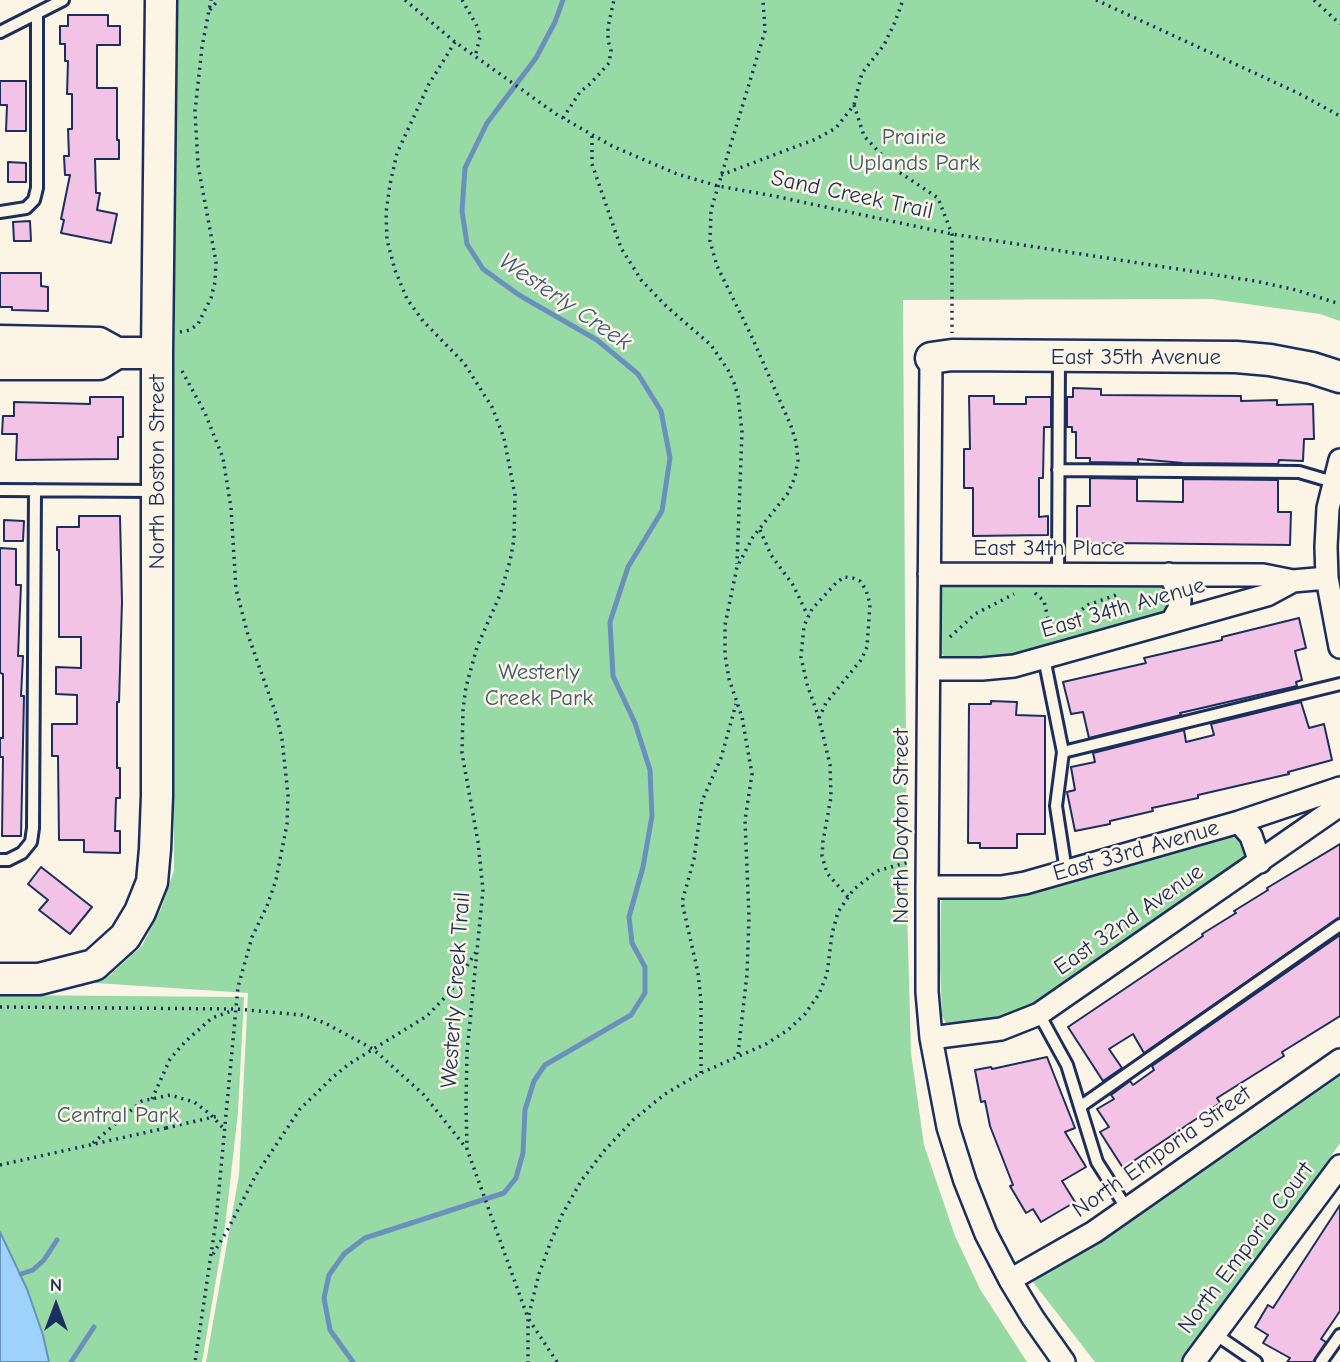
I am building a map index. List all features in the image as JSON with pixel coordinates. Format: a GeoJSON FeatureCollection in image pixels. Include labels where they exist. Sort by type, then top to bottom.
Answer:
{"type":"FeatureCollection","features":[{"type":"Feature","properties":{"kind":"street","name":"North Boston Street"},"geometry":{"type":"LineString","coordinates":[[0,979],[38,979],[94,965],[125,937],[152,882],[155,849],[161,0]]}},
{"type":"Feature","properties":{"kind":"street"},"geometry":{"type":"LineString","coordinates":[[0,341],[99,342],[117,353]]}},
{"type":"Feature","properties":{"kind":"street","name":"East 35th Avenue"},"geometry":{"type":"LineString","coordinates":[[941,348],[952,355],[1236,357],[1312,368],[1340,377]]}},
{"type":"Feature","properties":{"kind":"street","name":"North Dayton Street"},"geometry":{"type":"LineString","coordinates":[[941,348],[929,574],[927,992],[931,1038],[948,1127],[986,1234],[1033,1318],[1065,1362]]}},
{"type":"Feature","properties":{"kind":"street"},"geometry":{"type":"LineString","coordinates":[[0,365],[99,364],[117,353],[157,353]]}},
{"type":"Feature","properties":{"kind":"street"},"geometry":{"type":"LineString","coordinates":[[1340,460],[1328,508],[1327,578],[1340,647]]}},
{"type":"Feature","properties":{"kind":"street","name":"East 34th Place"},"geometry":{"type":"LineString","coordinates":[[929,574],[1264,575],[1293,581]]}},
{"type":"Feature","properties":{"kind":"street"},"geometry":{"type":"LineString","coordinates":[[1168,574],[1179,592],[1180,600],[1179,609],[1172,621]]}},
{"type":"Feature","properties":{"kind":"street","name":"East 34th Avenue"},"geometry":{"type":"LineString","coordinates":[[929,669],[1014,666],[1267,595],[1293,581],[1327,578]]}},
{"type":"Feature","properties":{"kind":"street","name":"East 33rd Avenue"},"geometry":{"type":"LineString","coordinates":[[927,887],[1001,887],[1334,796]]}},
{"type":"Feature","properties":{"kind":"street","name":"East 32nd Avenue"},"geometry":{"type":"LineString","coordinates":[[931,1038],[1001,1029],[1039,1014],[1315,823],[1334,796]]}},
{"type":"Feature","properties":{"kind":"street"},"geometry":{"type":"LineString","coordinates":[[1239,822],[1251,836],[1260,862]]}},
{"type":"Feature","properties":{"kind":"street","name":"North Emporia Street"},"geometry":{"type":"LineString","coordinates":[[1010,1280],[1094,1232],[1340,1060]]}},
{"type":"Feature","properties":{"kind":"street","name":"North Emporia Court"},"geometry":{"type":"LineString","coordinates":[[1194,1362],[1340,1166]]}},
{"type":"Feature","properties":{"kind":"lane"},"geometry":{"type":"LineString","coordinates":[[0,32],[63,0]]}},
{"type":"Feature","properties":{"kind":"lane"},"geometry":{"type":"LineString","coordinates":[[0,212],[26,208],[34,200],[37,188],[37,15]]}},
{"type":"Feature","properties":{"kind":"lane"},"geometry":{"type":"LineString","coordinates":[[1058,574],[1059,356]]}},
{"type":"Feature","properties":{"kind":"lane"},"geometry":{"type":"LineString","coordinates":[[1058,470],[1299,472],[1333,482]]}},
{"type":"Feature","properties":{"kind":"lane"},"geometry":{"type":"LineString","coordinates":[[0,490],[158,491]]}},
{"type":"Feature","properties":{"kind":"lane"},"geometry":{"type":"LineString","coordinates":[[0,860],[8,860],[22,853],[32,842],[35,490]]}},
{"type":"Feature","properties":{"kind":"lane"},"geometry":{"type":"LineString","coordinates":[[1044,658],[1063,752],[1056,806],[1066,871]]}},
{"type":"Feature","properties":{"kind":"lane"},"geometry":{"type":"LineString","coordinates":[[1063,752],[1340,684]]}},
{"type":"Feature","properties":{"kind":"lane"},"geometry":{"type":"LineString","coordinates":[[1080,1107],[1340,925]]}},
{"type":"Feature","properties":{"kind":"lane"},"geometry":{"type":"LineString","coordinates":[[1039,1014],[1067,1065],[1097,1163],[1127,1209]]}},
{"type":"Feature","properties":{"kind":"lane"},"geometry":{"type":"LineString","coordinates":[[1215,1334],[1256,1362]]}},
{"type":"Feature","properties":{"kind":"lane"},"geometry":{"type":"LineString","coordinates":[[1321,1362],[1340,1335]]}},
{"type":"Feature","properties":{"kind":"path"},"geometry":{"type":"LineString","coordinates":[[182,332],[198,324],[205,313],[215,282],[213,237],[202,190],[196,140],[198,83],[211,0]]}},
{"type":"Feature","properties":{"kind":"path"},"geometry":{"type":"LineString","coordinates":[[208,12],[218,0]]}},
{"type":"Feature","properties":{"kind":"path","name":"Sand Creek Trail"},"geometry":{"type":"LineString","coordinates":[[405,0],[475,57],[592,136],[644,161],[718,186],[952,234],[1255,281],[1340,304]]}},
{"type":"Feature","properties":{"kind":"path"},"geometry":{"type":"LineString","coordinates":[[462,0],[477,26],[480,37],[475,57]]}},
{"type":"Feature","properties":{"kind":"path"},"geometry":{"type":"LineString","coordinates":[[563,118],[580,92],[592,83],[608,63],[611,51],[608,27],[614,0]]}},
{"type":"Feature","properties":{"kind":"path"},"geometry":{"type":"LineString","coordinates":[[737,566],[752,537],[788,492],[795,477],[798,460],[796,442],[751,335],[717,266],[710,241],[711,210],[765,31],[763,0]]}},
{"type":"Feature","properties":{"kind":"path"},"geometry":{"type":"LineString","coordinates":[[721,175],[816,139],[836,128],[854,105],[862,72],[884,45],[903,0]]}},
{"type":"Feature","properties":{"kind":"path"},"geometry":{"type":"LineString","coordinates":[[1096,0],[1298,93],[1340,116]]}},
{"type":"Feature","properties":{"kind":"path"},"geometry":{"type":"LineString","coordinates":[[1314,0],[1340,24]]}},
{"type":"Feature","properties":{"kind":"path","name":"Westerly Creek Trail"},"geometry":{"type":"LineString","coordinates":[[455,42],[429,84],[397,153],[386,212],[387,240],[407,299],[423,321],[464,363],[492,407],[504,438],[515,495],[514,539],[510,561],[500,595],[477,647],[468,677],[463,709],[462,753],[478,842],[482,890],[467,1052],[467,1149],[528,1318],[528,1362]]}},
{"type":"Feature","properties":{"kind":"path"},"geometry":{"type":"LineString","coordinates":[[854,105],[864,136],[896,170],[938,198],[952,234],[941,348]]}},
{"type":"Feature","properties":{"kind":"path"},"geometry":{"type":"LineString","coordinates":[[592,136],[592,164],[621,248],[642,281],[711,345],[728,370],[738,396],[742,432],[737,566],[725,625],[725,655],[748,744],[752,774],[745,820],[749,917],[747,974],[738,1054]]}},
{"type":"Feature","properties":{"kind":"path"},"geometry":{"type":"LineString","coordinates":[[182,374],[205,413],[223,458],[231,508],[236,589],[248,635],[276,714],[286,768],[287,814],[282,852],[267,906],[243,965],[236,1009],[212,1256],[195,1362]]}},
{"type":"Feature","properties":{"kind":"path"},"geometry":{"type":"LineString","coordinates":[[760,528],[771,555],[793,585],[808,616]]}},
{"type":"Feature","properties":{"kind":"path"},"geometry":{"type":"LineString","coordinates":[[819,718],[833,692],[861,660],[867,647],[870,604],[860,581],[844,578],[823,595],[808,616],[802,635],[801,657],[819,718],[831,780],[822,856],[827,873],[848,897]]}},
{"type":"Feature","properties":{"kind":"path"},"geometry":{"type":"LineString","coordinates":[[950,637],[987,607],[1023,592]]}},
{"type":"Feature","properties":{"kind":"path"},"geometry":{"type":"LineString","coordinates":[[1030,592],[1041,597],[1048,619],[1058,624],[1097,601],[1120,593]]}},
{"type":"Feature","properties":{"kind":"path"},"geometry":{"type":"LineString","coordinates":[[701,1073],[698,973],[682,902],[694,859],[702,802],[721,758],[737,701]]}},
{"type":"Feature","properties":{"kind":"path"},"geometry":{"type":"LineString","coordinates":[[557,1362],[528,1318],[551,1241],[581,1181],[633,1120],[665,1094],[738,1054],[766,1044],[788,1030],[805,1014],[819,994],[827,974],[838,912],[853,890],[877,871],[909,862],[927,861]]}},
{"type":"Feature","properties":{"kind":"path"},"geometry":{"type":"LineString","coordinates":[[212,1256],[256,1175],[300,1109],[333,1077],[373,1049],[413,1026],[439,1004],[477,950]]}},
{"type":"Feature","properties":{"kind":"path"},"geometry":{"type":"LineString","coordinates":[[0,1007],[236,1009],[302,1015],[325,1023],[373,1049],[424,1095],[467,1149]]}},
{"type":"Feature","properties":{"kind":"path"},"geometry":{"type":"LineString","coordinates":[[152,1099],[170,1059],[186,1041],[212,1018],[236,1009]]}},
{"type":"Feature","properties":{"kind":"path"},"geometry":{"type":"LineString","coordinates":[[91,1145],[142,1101],[170,1095],[194,1102],[226,1131]]}},
{"type":"Feature","properties":{"kind":"path"},"geometry":{"type":"LineString","coordinates":[[0,1165],[218,1116]]}},
{"type":"Feature","properties":{"kind":"green space","name":"Westerly Creek Park"},"geometry":{"type":"Polygon","coordinates":[[[174,0],[1340,0],[1340,321],[1320,314],[1211,299],[903,300],[907,908],[911,1053],[924,1145],[955,1236],[980,1289],[1027,1362],[206,1362],[239,1175],[248,993],[95,983],[110,975],[142,946],[161,909],[174,870],[171,295],[174,0]]]}},
{"type":"Feature","properties":{"kind":"green space"},"geometry":{"type":"Polygon","coordinates":[[[947,581],[1158,581],[1169,587],[1173,598],[1166,613],[1011,658],[947,661],[940,651],[941,589],[947,581]]]}},
{"type":"Feature","properties":{"kind":"green space"},"geometry":{"type":"Polygon","coordinates":[[[1232,830],[1248,846],[1245,856],[1036,1005],[1000,1021],[947,1025],[942,1016],[940,966],[942,898],[1232,830]]]}},
{"type":"Feature","properties":{"kind":"green space","name":"Central Park"},"geometry":{"type":"Polygon","coordinates":[[[0,995],[244,997],[238,1112],[225,1227],[202,1362],[0,1362],[0,995]]]}},
{"type":"Feature","properties":{"kind":"green space"},"geometry":{"type":"Polygon","coordinates":[[[1340,1067],[1340,1143],[1190,1362],[1095,1362],[1033,1282],[1340,1067]]]}},
{"type":"Feature","properties":{"kind":"water"},"geometry":{"type":"Polygon","coordinates":[[[0,1232],[27,1289],[49,1362],[0,1362],[0,1232]]]}},
{"type":"Feature","properties":{"kind":"building"},"geometry":{"type":"Polygon","coordinates":[[[68,15],[108,15],[108,26],[120,26],[120,45],[97,45],[97,88],[117,88],[119,159],[95,159],[96,193],[100,193],[97,210],[117,214],[111,243],[61,233],[64,220],[61,219],[70,175],[65,175],[64,156],[69,156],[68,129],[72,129],[72,94],[67,94],[68,61],[65,61],[65,44],[60,44],[60,26],[68,26],[68,15]]]}},
{"type":"Feature","properties":{"kind":"building"},"geometry":{"type":"Polygon","coordinates":[[[0,81],[26,81],[26,131],[6,131],[7,105],[0,105],[0,81]]]}},
{"type":"Feature","properties":{"kind":"building"},"geometry":{"type":"Polygon","coordinates":[[[8,162],[26,163],[26,182],[8,182],[8,162]]]}},
{"type":"Feature","properties":{"kind":"building"},"geometry":{"type":"Polygon","coordinates":[[[30,221],[31,241],[14,241],[13,222],[30,221]]]}},
{"type":"Feature","properties":{"kind":"building"},"geometry":{"type":"Polygon","coordinates":[[[0,273],[41,273],[41,286],[48,287],[48,311],[0,307],[0,273]]]}},
{"type":"Feature","properties":{"kind":"building"},"geometry":{"type":"Polygon","coordinates":[[[1073,388],[1101,389],[1101,395],[1241,396],[1241,401],[1277,400],[1277,405],[1313,404],[1314,439],[1304,439],[1303,461],[1279,460],[1278,464],[1183,463],[1138,459],[1138,463],[1090,462],[1090,458],[1076,458],[1076,432],[1072,432],[1072,427],[1067,427],[1067,397],[1073,397],[1073,388]]]}},
{"type":"Feature","properties":{"kind":"building"},"geometry":{"type":"Polygon","coordinates":[[[969,396],[994,396],[994,404],[1026,404],[1026,397],[1051,397],[1051,427],[1044,427],[1043,478],[1039,478],[1039,517],[1048,516],[1048,535],[973,536],[973,488],[964,488],[964,449],[970,449],[969,396]]]}},
{"type":"Feature","properties":{"kind":"building"},"geometry":{"type":"Polygon","coordinates":[[[90,397],[123,397],[123,437],[118,437],[118,459],[16,460],[17,434],[2,434],[3,416],[14,416],[14,402],[90,404],[90,397]]]}},
{"type":"Feature","properties":{"kind":"building"},"geometry":{"type":"Polygon","coordinates":[[[1090,478],[1137,479],[1137,501],[1183,502],[1183,479],[1278,480],[1278,512],[1291,512],[1290,545],[1077,545],[1077,506],[1090,506],[1090,478]]]}},
{"type":"Feature","properties":{"kind":"building"},"geometry":{"type":"Polygon","coordinates":[[[79,516],[120,516],[122,602],[117,768],[120,768],[120,798],[116,798],[115,831],[120,831],[120,853],[84,852],[84,840],[59,840],[58,756],[52,756],[52,724],[77,724],[77,695],[56,694],[56,667],[81,668],[81,637],[59,637],[57,527],[79,527],[79,516]]]}},
{"type":"Feature","properties":{"kind":"building"},"geometry":{"type":"Polygon","coordinates":[[[4,520],[24,521],[23,541],[4,541],[4,520]]]}},
{"type":"Feature","properties":{"kind":"building"},"geometry":{"type":"Polygon","coordinates":[[[0,548],[16,549],[16,585],[21,585],[18,656],[23,656],[21,696],[24,696],[21,836],[2,836],[3,757],[0,757],[0,738],[3,738],[3,674],[0,673],[0,548]]]}},
{"type":"Feature","properties":{"kind":"building"},"geometry":{"type":"Polygon","coordinates":[[[1299,618],[1306,648],[1295,651],[1302,680],[1296,682],[1297,686],[1180,713],[1181,715],[1089,738],[1083,712],[1071,714],[1063,682],[1146,663],[1144,658],[1299,618]]]}},
{"type":"Feature","properties":{"kind":"building"},"geometry":{"type":"Polygon","coordinates":[[[991,701],[1017,702],[1016,715],[1045,716],[1045,834],[1017,834],[1017,848],[980,848],[980,843],[968,843],[969,704],[991,704],[991,701]]]}},
{"type":"Feature","properties":{"kind":"building"},"geometry":{"type":"Polygon","coordinates":[[[1301,702],[1309,728],[1324,724],[1332,760],[1288,772],[1289,774],[1152,808],[1153,811],[1110,821],[1110,824],[1075,831],[1067,792],[1075,790],[1071,767],[1095,762],[1093,753],[1184,730],[1186,742],[1214,735],[1211,724],[1301,702]]]}},
{"type":"Feature","properties":{"kind":"building"},"geometry":{"type":"Polygon","coordinates":[[[1340,844],[1340,917],[1144,1053],[1133,1034],[1109,1049],[1122,1068],[1103,1081],[1068,1027],[1236,913],[1234,911],[1268,890],[1267,888],[1340,844]]]}},
{"type":"Feature","properties":{"kind":"building"},"geometry":{"type":"Polygon","coordinates":[[[41,867],[92,907],[70,934],[39,910],[48,900],[28,884],[41,867]]]}},
{"type":"Feature","properties":{"kind":"building"},"geometry":{"type":"Polygon","coordinates":[[[1340,935],[1340,1016],[1282,1052],[1284,1056],[1217,1098],[1220,1103],[1123,1168],[1100,1132],[1109,1127],[1097,1109],[1114,1099],[1111,1095],[1130,1081],[1133,1085],[1154,1070],[1152,1066],[1340,935]]]}},
{"type":"Feature","properties":{"kind":"building"},"geometry":{"type":"Polygon","coordinates":[[[1047,1057],[1075,1128],[1065,1132],[1086,1167],[1062,1181],[1075,1202],[1041,1222],[1033,1209],[1026,1213],[1010,1186],[1013,1185],[990,1126],[985,1101],[981,1102],[975,1070],[1047,1057]]]}},
{"type":"Feature","properties":{"kind":"building"},"geometry":{"type":"Polygon","coordinates":[[[1340,1205],[1340,1311],[1321,1339],[1326,1342],[1313,1362],[1287,1362],[1290,1358],[1263,1343],[1268,1335],[1255,1327],[1268,1305],[1273,1308],[1340,1205]]]}},
{"type":"Feature","properties":{"kind":"waterway","name":"Westerly Creek"},"geometry":{"type":"LineString","coordinates":[[353,1362],[330,1330],[324,1298],[329,1275],[344,1254],[365,1238],[504,1193],[516,1178],[523,1153],[525,1110],[534,1081],[545,1065],[631,1015],[645,993],[645,967],[632,943],[629,917],[643,867],[652,816],[650,770],[635,723],[613,676],[610,622],[628,567],[662,511],[670,458],[661,411],[638,374],[597,340],[519,295],[483,269],[467,244],[462,211],[465,168],[487,123],[536,58],[563,0]]}},
{"type":"Feature","properties":{"kind":"waterway"},"geometry":{"type":"LineString","coordinates":[[21,1274],[33,1270],[44,1260],[57,1240]]}},
{"type":"Feature","properties":{"kind":"waterway"},"geometry":{"type":"LineString","coordinates":[[71,1362],[94,1327]]}},
{"type":"Feature","properties":{"kind":"park label","name":"Prairie Uplands Park"},"geometry":{"type":"Point","coordinates":[914,150]}}]}
